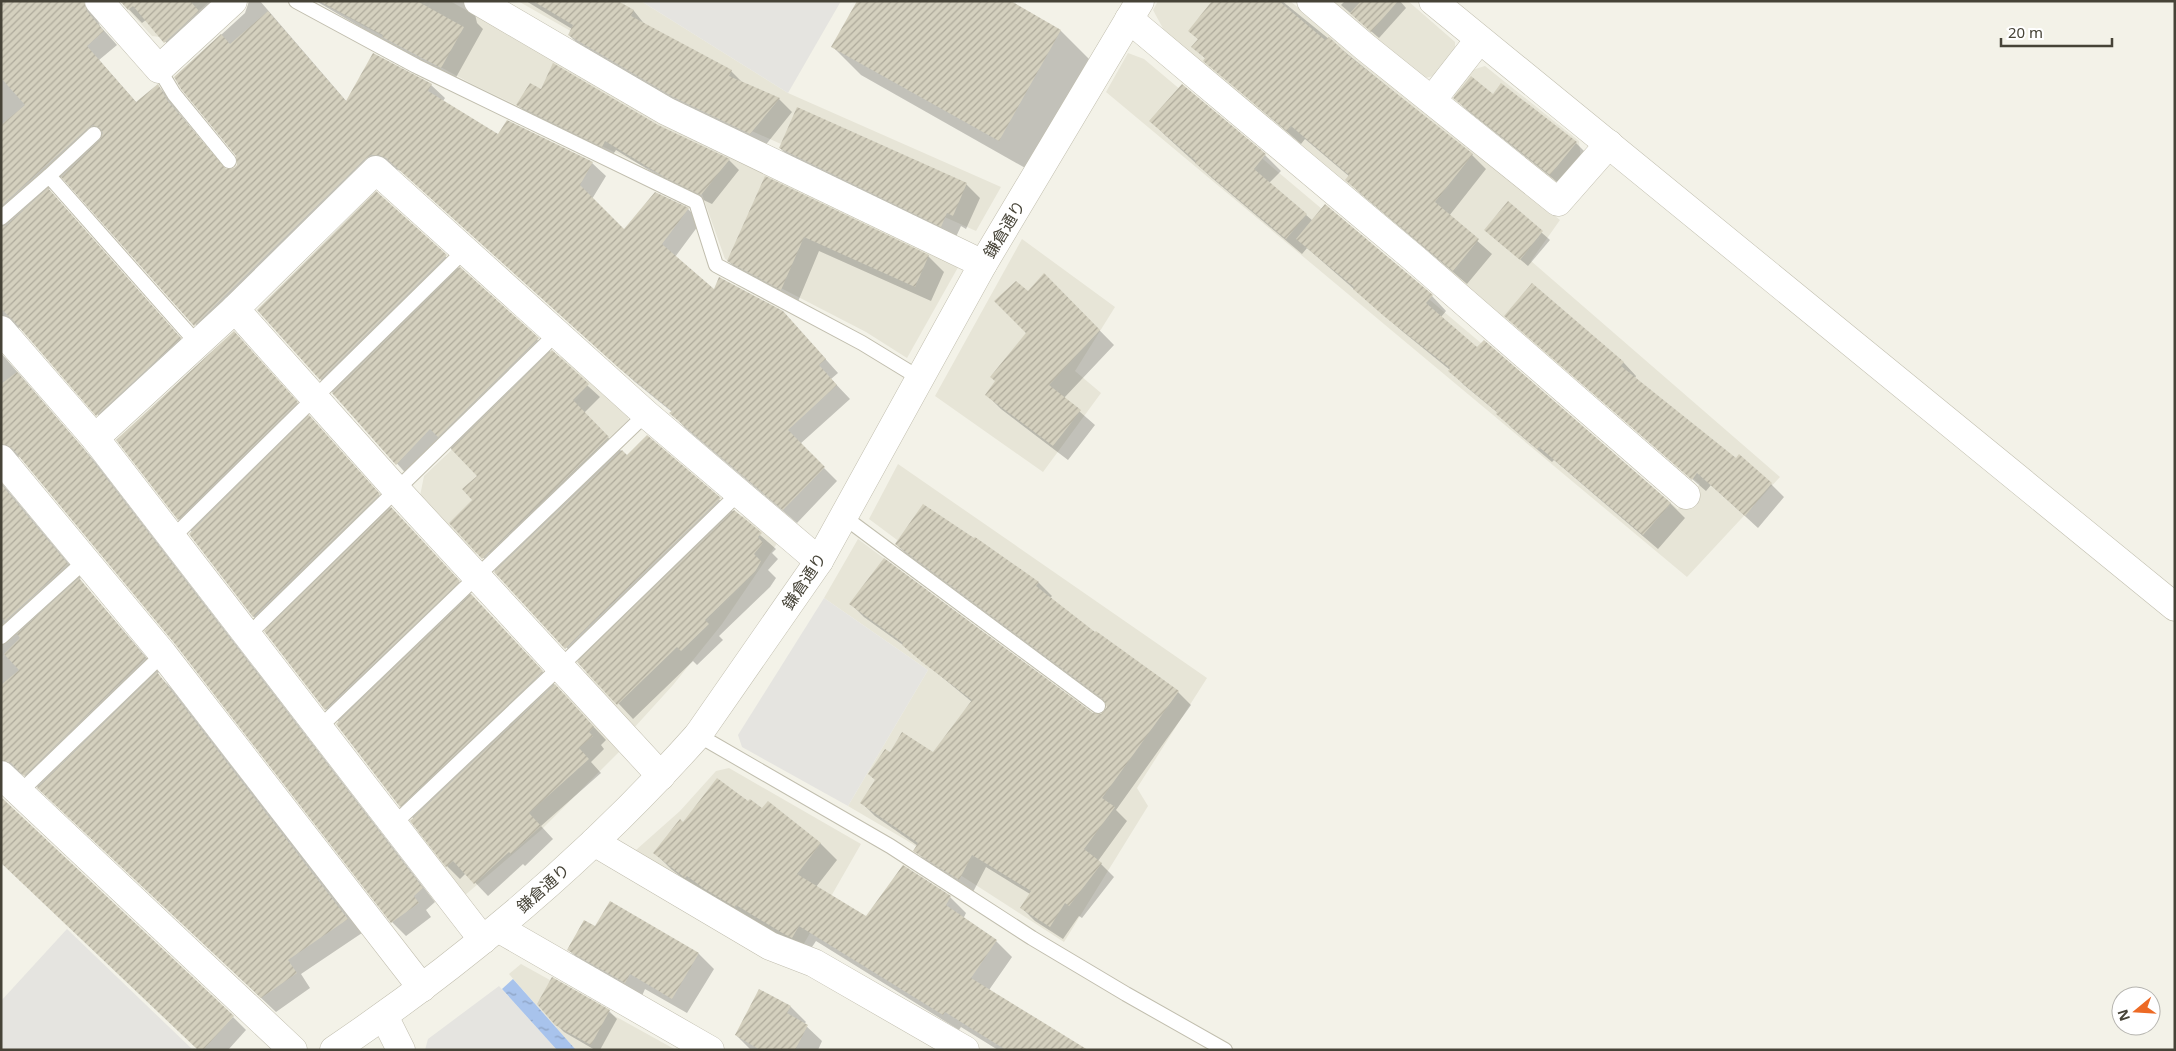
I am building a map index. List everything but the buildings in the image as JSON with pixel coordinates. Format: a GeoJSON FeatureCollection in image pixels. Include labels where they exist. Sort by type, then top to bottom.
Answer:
{"type":"FeatureCollection","features":[{"type":"Feature","properties":{"kind":"street"},"geometry":{"type":"LineString","coordinates":[[99,1],[159,69],[233,1]]}},
{"type":"Feature","properties":{"kind":"street"},"geometry":{"type":"LineString","coordinates":[[478,1],[666,111],[983,264]]}},
{"type":"Feature","properties":{"kind":"street"},"geometry":{"type":"LineString","coordinates":[[1311,1],[1558,202],[1609,144]]}},
{"type":"Feature","properties":{"kind":"street"},"geometry":{"type":"LineString","coordinates":[[1433,1],[2175,606]]}},
{"type":"Feature","properties":{"kind":"street"},"geometry":{"type":"LineString","coordinates":[[1135,10],[1415,259],[1686,495]]}},
{"type":"Feature","properties":{"kind":"street","name":"鎌倉通り"},"geometry":{"type":"LineString","coordinates":[[334,1050],[422,988],[491,934],[594,842],[661,776],[698,735],[819,561],[983,264],[1135,10]]}},
{"type":"Feature","properties":{"kind":"street"},"geometry":{"type":"LineString","coordinates":[[1432,100],[1479,40]]}},
{"type":"Feature","properties":{"kind":"street"},"geometry":{"type":"LineString","coordinates":[[95,438],[235,309],[376,170],[646,414],[819,561]]}},
{"type":"Feature","properties":{"kind":"street"},"geometry":{"type":"LineString","coordinates":[[235,309],[396,489],[661,776]]}},
{"type":"Feature","properties":{"kind":"street"},"geometry":{"type":"LineString","coordinates":[[1,330],[95,438],[394,824],[491,934],[710,1050]]}},
{"type":"Feature","properties":{"kind":"street"},"geometry":{"type":"LineString","coordinates":[[1,459],[163,654],[422,988]]}},
{"type":"Feature","properties":{"kind":"street"},"geometry":{"type":"LineString","coordinates":[[11,783],[293,1050]]}},
{"type":"Feature","properties":{"kind":"street"},"geometry":{"type":"LineString","coordinates":[[594,842],[770,946],[814,963],[965,1050]]}},
{"type":"Feature","properties":{"kind":"street"},"geometry":{"type":"LineString","coordinates":[[384,1016],[401,1050]]}},
{"type":"Feature","properties":{"kind":"lane"},"geometry":{"type":"LineString","coordinates":[[296,1],[416,66],[696,202],[716,264],[862,343],[921,379]]}},
{"type":"Feature","properties":{"kind":"lane"},"geometry":{"type":"LineString","coordinates":[[159,69],[174,94],[229,161]]}},
{"type":"Feature","properties":{"kind":"lane"},"geometry":{"type":"LineString","coordinates":[[1,218],[94,134]]}},
{"type":"Feature","properties":{"kind":"lane"},"geometry":{"type":"LineString","coordinates":[[49,176],[197,343]]}},
{"type":"Feature","properties":{"kind":"lane"},"geometry":{"type":"LineString","coordinates":[[172,538],[464,251]]}},
{"type":"Feature","properties":{"kind":"lane"},"geometry":{"type":"LineString","coordinates":[[248,636],[556,334]]}},
{"type":"Feature","properties":{"kind":"lane"},"geometry":{"type":"LineString","coordinates":[[319,728],[646,414]]}},
{"type":"Feature","properties":{"kind":"lane"},"geometry":{"type":"LineString","coordinates":[[394,824],[739,494]]}},
{"type":"Feature","properties":{"kind":"lane"},"geometry":{"type":"LineString","coordinates":[[844,517],[1098,706]]}},
{"type":"Feature","properties":{"kind":"lane"},"geometry":{"type":"LineString","coordinates":[[1,637],[86,560]]}},
{"type":"Feature","properties":{"kind":"lane"},"geometry":{"type":"LineString","coordinates":[[11,783],[163,654]]}},
{"type":"Feature","properties":{"kind":"lane"},"geometry":{"type":"LineString","coordinates":[[698,735],[890,846],[1032,938],[1225,1050]]}},
{"type":"Feature","properties":{"kind":"shaded area"},"geometry":{"type":"Polygon","coordinates":[[[120,1],[210,1],[168,38],[152,36],[120,1]]]}},
{"type":"Feature","properties":{"kind":"shaded area"},"geometry":{"type":"Polygon","coordinates":[[[318,1],[450,1],[707,147],[961,262],[907,358],[866,332],[725,259],[702,194],[472,84],[318,1]]]}},
{"type":"Feature","properties":{"kind":"shaded area"},"geometry":{"type":"Polygon","coordinates":[[[518,1],[641,1],[788,93],[1001,187],[976,231],[725,119],[518,1]]]}},
{"type":"Feature","properties":{"kind":"shaded area"},"geometry":{"type":"Polygon","coordinates":[[[641,1],[841,1],[788,93],[641,1]]]}},
{"type":"Feature","properties":{"kind":"shaded area"},"geometry":{"type":"Polygon","coordinates":[[[1158,1],[1290,1],[1560,220],[1531,261],[1780,477],[1687,577],[1106,92],[1128,53],[1144,59],[1678,509],[1700,484],[1166,34],[1153,10],[1158,1]]]}},
{"type":"Feature","properties":{"kind":"shaded area"},"geometry":{"type":"Polygon","coordinates":[[[1325,1],[1408,1],[1455,42],[1455,55],[1438,75],[1421,79],[1325,1]]]}},
{"type":"Feature","properties":{"kind":"shaded area"},"geometry":{"type":"Polygon","coordinates":[[[1485,66],[1579,141],[1581,160],[1562,183],[1548,182],[1453,105],[1455,89],[1472,70],[1485,66]]]}},
{"type":"Feature","properties":{"kind":"shaded area"},"geometry":{"type":"Polygon","coordinates":[[[1022,239],[1115,307],[1075,371],[1101,393],[1043,472],[935,396],[1022,239]]]}},
{"type":"Feature","properties":{"kind":"shaded area"},"geometry":{"type":"Polygon","coordinates":[[[567,356],[629,410],[628,420],[490,552],[473,554],[420,496],[424,476],[549,358],[567,356]]]}},
{"type":"Feature","properties":{"kind":"shaded area"},"geometry":{"type":"Polygon","coordinates":[[[898,464],[1207,678],[1137,788],[1148,806],[1064,942],[906,840],[848,806],[928,670],[824,598],[858,539],[1092,714],[1106,696],[869,519],[898,464]]]}},
{"type":"Feature","properties":{"kind":"shaded area"},"geometry":{"type":"Polygon","coordinates":[[[750,515],[780,539],[722,624],[673,685],[633,729],[585,679],[588,659],[731,518],[750,515]]]}},
{"type":"Feature","properties":{"kind":"shaded area"},"geometry":{"type":"Polygon","coordinates":[[[824,598],[928,670],[848,806],[742,747],[738,735],[824,598]]]}},
{"type":"Feature","properties":{"kind":"shaded area"},"geometry":{"type":"Polygon","coordinates":[[[558,693],[569,694],[620,751],[541,830],[464,896],[417,834],[423,817],[558,693]]]}},
{"type":"Feature","properties":{"kind":"shaded area"},"geometry":{"type":"Polygon","coordinates":[[[729,768],[861,844],[802,947],[771,935],[638,858],[636,850],[680,811],[716,771],[729,768]]]}},
{"type":"Feature","properties":{"kind":"shaded area"},"geometry":{"type":"Polygon","coordinates":[[[67,929],[193,1050],[1,1050],[1,1001],[67,929]]]}},
{"type":"Feature","properties":{"kind":"shaded area"},"geometry":{"type":"Polygon","coordinates":[[[521,964],[676,1050],[576,1050],[509,974],[521,964]]]}},
{"type":"Feature","properties":{"kind":"shaded area"},"geometry":{"type":"Polygon","coordinates":[[[499,986],[557,1050],[425,1050],[428,1039],[499,986]]]}},
{"type":"Feature","properties":{"kind":"water"},"geometry":{"type":"Polygon","coordinates":[[[513,979],[576,1050],[557,1050],[502,989],[513,979]]]}}]}
